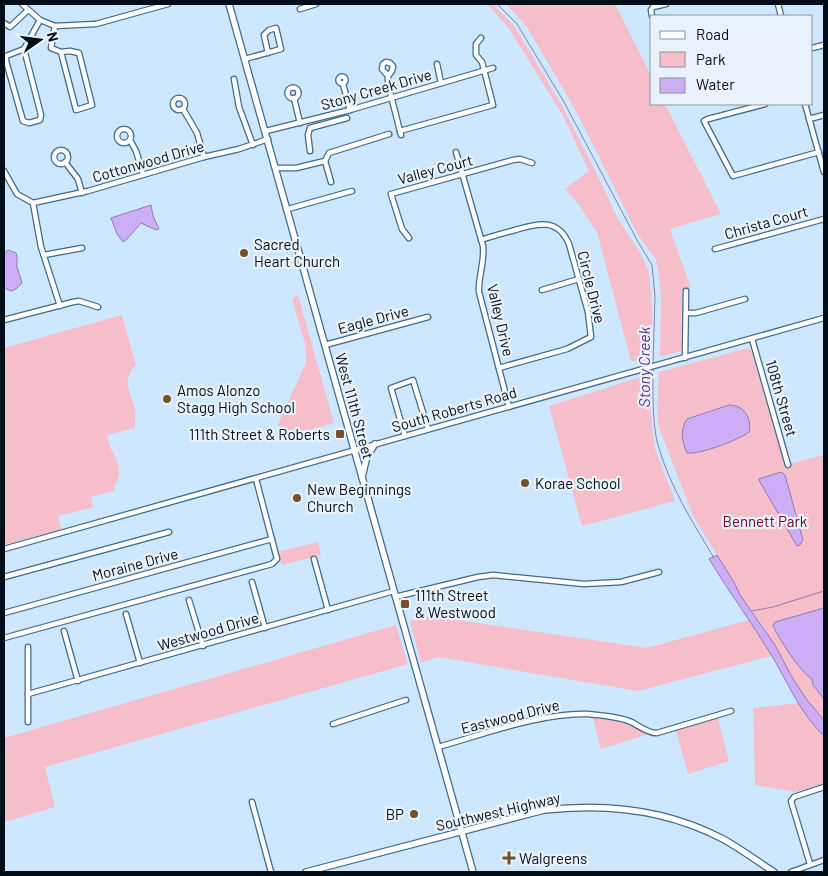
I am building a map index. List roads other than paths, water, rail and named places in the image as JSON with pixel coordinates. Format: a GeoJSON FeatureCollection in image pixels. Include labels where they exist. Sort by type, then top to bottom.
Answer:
{"type":"FeatureCollection","features":[{"type":"Feature","properties":{"kind":"main road","name":"West 111th Street"},"geometry":{"type":"LineString","coordinates":[[229,4],[473,872]]}},
{"type":"Feature","properties":{"kind":"main road"},"geometry":{"type":"LineString","coordinates":[[362,479],[367,456],[375,444]]}},
{"type":"Feature","properties":{"kind":"main road","name":"Southwest Highway"},"geometry":{"type":"LineString","coordinates":[[306,872],[544,810],[570,807],[634,810],[693,826],[722,838],[774,872]]}},
{"type":"Feature","properties":{"kind":"street"},"geometry":{"type":"LineString","coordinates":[[22,4],[40,20],[55,26],[96,24],[168,4]]}},
{"type":"Feature","properties":{"kind":"street"},"geometry":{"type":"LineString","coordinates":[[300,9],[316,4]]}},
{"type":"Feature","properties":{"kind":"street"},"geometry":{"type":"LineString","coordinates":[[652,15],[651,10],[653,7],[666,4]]}},
{"type":"Feature","properties":{"kind":"street"},"geometry":{"type":"LineString","coordinates":[[4,23],[10,27],[28,10]]}},
{"type":"Feature","properties":{"kind":"street"},"geometry":{"type":"LineString","coordinates":[[24,48],[41,115],[40,120],[29,123],[23,121],[6,56],[24,48],[40,20]]}},
{"type":"Feature","properties":{"kind":"street"},"geometry":{"type":"LineString","coordinates":[[55,26],[51,48],[61,52],[70,51],[79,54],[92,105],[76,110],[61,52]]}},
{"type":"Feature","properties":{"kind":"street"},"geometry":{"type":"LineString","coordinates":[[245,59],[268,53],[282,49],[276,28],[268,30],[264,35],[268,53]]}},
{"type":"Feature","properties":{"kind":"street"},"geometry":{"type":"LineString","coordinates":[[388,76],[390,97],[400,133],[493,105],[482,62],[476,55],[476,44],[481,38]]}},
{"type":"Feature","properties":{"kind":"street"},"geometry":{"type":"LineString","coordinates":[[437,64],[441,83]]}},
{"type":"Feature","properties":{"kind":"street","name":"Stony Creek Drive"},"geometry":{"type":"LineString","coordinates":[[266,131],[350,110],[492,68]]}},
{"type":"Feature","properties":{"kind":"street"},"geometry":{"type":"LineString","coordinates":[[234,79],[240,107],[253,145]]}},
{"type":"Feature","properties":{"kind":"street"},"geometry":{"type":"LineString","coordinates":[[343,84],[350,110]]}},
{"type":"Feature","properties":{"kind":"street"},"geometry":{"type":"LineString","coordinates":[[294,98],[300,123]]}},
{"type":"Feature","properties":{"kind":"street"},"geometry":{"type":"LineString","coordinates":[[761,105],[708,119],[704,122],[730,173],[735,176],[819,152]]}},
{"type":"Feature","properties":{"kind":"street"},"geometry":{"type":"LineString","coordinates":[[805,105],[824,172]]}},
{"type":"Feature","properties":{"kind":"street"},"geometry":{"type":"LineString","coordinates":[[183,109],[197,133],[204,157]]}},
{"type":"Feature","properties":{"kind":"street"},"geometry":{"type":"LineString","coordinates":[[809,119],[824,114]]}},
{"type":"Feature","properties":{"kind":"street"},"geometry":{"type":"LineString","coordinates":[[326,116],[328,123]]}},
{"type":"Feature","properties":{"kind":"street"},"geometry":{"type":"LineString","coordinates":[[310,151],[309,129],[347,118]]}},
{"type":"Feature","properties":{"kind":"street"},"geometry":{"type":"LineString","coordinates":[[331,182],[325,161],[329,153],[389,134]]}},
{"type":"Feature","properties":{"kind":"street","name":"Cottonwood Drive"},"geometry":{"type":"LineString","coordinates":[[33,204],[82,193],[143,174],[253,145],[268,139]]}},
{"type":"Feature","properties":{"kind":"street"},"geometry":{"type":"LineString","coordinates":[[130,140],[136,151],[143,174]]}},
{"type":"Feature","properties":{"kind":"street","name":"Valley Drive"},"geometry":{"type":"LineString","coordinates":[[456,152],[481,240],[484,259],[478,281],[478,292],[510,406]]}},
{"type":"Feature","properties":{"kind":"street","name":"Valley Court"},"geometry":{"type":"LineString","coordinates":[[409,238],[402,229],[391,194],[513,160],[520,159],[532,163]]}},
{"type":"Feature","properties":{"kind":"street"},"geometry":{"type":"LineString","coordinates":[[276,168],[296,168],[325,161]]}},
{"type":"Feature","properties":{"kind":"street"},"geometry":{"type":"LineString","coordinates":[[65,162],[78,180],[82,193]]}},
{"type":"Feature","properties":{"kind":"street"},"geometry":{"type":"LineString","coordinates":[[4,171],[18,194],[33,204],[44,255],[60,306]]}},
{"type":"Feature","properties":{"kind":"street"},"geometry":{"type":"LineString","coordinates":[[288,209],[352,191]]}},
{"type":"Feature","properties":{"kind":"street","name":"Christa Court"},"geometry":{"type":"LineString","coordinates":[[715,249],[824,219]]}},
{"type":"Feature","properties":{"kind":"street","name":"Circle Drive"},"geometry":{"type":"LineString","coordinates":[[481,240],[537,224],[553,226],[568,240],[588,312],[591,337],[567,349],[499,368]]}},
{"type":"Feature","properties":{"kind":"street"},"geometry":{"type":"LineString","coordinates":[[44,255],[82,248]]}},
{"type":"Feature","properties":{"kind":"street"},"geometry":{"type":"LineString","coordinates":[[542,290],[579,279]]}},
{"type":"Feature","properties":{"kind":"street"},"geometry":{"type":"LineString","coordinates":[[685,358],[686,291]]}},
{"type":"Feature","properties":{"kind":"street"},"geometry":{"type":"LineString","coordinates":[[686,313],[696,313],[745,300]]}},
{"type":"Feature","properties":{"kind":"street"},"geometry":{"type":"LineString","coordinates":[[4,320],[79,302],[98,307]]}},
{"type":"Feature","properties":{"kind":"street","name":"Eagle Drive"},"geometry":{"type":"LineString","coordinates":[[325,345],[428,317]]}},
{"type":"Feature","properties":{"kind":"street","name":"South Roberts Road"},"geometry":{"type":"LineString","coordinates":[[4,549],[824,318]]}},
{"type":"Feature","properties":{"kind":"street","name":"108th Street"},"geometry":{"type":"LineString","coordinates":[[752,339],[788,465]]}},
{"type":"Feature","properties":{"kind":"street"},"geometry":{"type":"LineString","coordinates":[[405,436],[391,388],[413,380],[428,430]]}},
{"type":"Feature","properties":{"kind":"street"},"geometry":{"type":"LineString","coordinates":[[4,638],[272,564],[277,559],[256,479]]}},
{"type":"Feature","properties":{"kind":"street"},"geometry":{"type":"LineString","coordinates":[[4,577],[169,532]]}},
{"type":"Feature","properties":{"kind":"street","name":"Moraine Drive"},"geometry":{"type":"LineString","coordinates":[[4,613],[272,539]]}},
{"type":"Feature","properties":{"kind":"street"},"geometry":{"type":"LineString","coordinates":[[314,559],[328,610]]}},
{"type":"Feature","properties":{"kind":"street","name":"Westwood Drive"},"geometry":{"type":"LineString","coordinates":[[28,694],[328,610],[478,576],[494,575],[584,584],[621,582],[659,572]]}},
{"type":"Feature","properties":{"kind":"street"},"geometry":{"type":"LineString","coordinates":[[252,582],[265,628]]}},
{"type":"Feature","properties":{"kind":"street"},"geometry":{"type":"LineString","coordinates":[[189,600],[203,646]]}},
{"type":"Feature","properties":{"kind":"street"},"geometry":{"type":"LineString","coordinates":[[126,614],[140,663]]}},
{"type":"Feature","properties":{"kind":"street"},"geometry":{"type":"LineString","coordinates":[[64,631],[78,681]]}},
{"type":"Feature","properties":{"kind":"street"},"geometry":{"type":"LineString","coordinates":[[28,647],[28,722]]}},
{"type":"Feature","properties":{"kind":"street"},"geometry":{"type":"LineString","coordinates":[[333,724],[406,700]]}},
{"type":"Feature","properties":{"kind":"street","name":"Eastwood Drive"},"geometry":{"type":"LineString","coordinates":[[438,747],[537,720],[559,716],[586,714],[617,718],[657,733],[731,711]]}},
{"type":"Feature","properties":{"kind":"street"},"geometry":{"type":"LineString","coordinates":[[810,864],[791,801],[794,797],[824,787]]}},
{"type":"Feature","properties":{"kind":"street"},"geometry":{"type":"LineString","coordinates":[[252,802],[271,872]]}},
{"type":"Feature","properties":{"kind":"street"},"geometry":{"type":"LineString","coordinates":[[792,872],[824,860]]}},
{"type":"Feature","properties":{"kind":"water"},"geometry":{"type":"Polygon","coordinates":[[[151,205],[153,216],[159,229],[156,230],[141,223],[123,242],[117,234],[111,218],[151,205]]]}},
{"type":"Feature","properties":{"kind":"water"},"geometry":{"type":"Polygon","coordinates":[[[8,250],[16,253],[17,267],[22,283],[11,291],[4,288],[4,253],[8,250]]]}},
{"type":"Feature","properties":{"kind":"water"},"geometry":{"type":"Polygon","coordinates":[[[729,405],[739,407],[746,413],[750,427],[749,432],[719,446],[700,452],[687,453],[682,436],[683,427],[687,419],[729,405]]]}},
{"type":"Feature","properties":{"kind":"water"},"geometry":{"type":"Polygon","coordinates":[[[781,472],[785,475],[803,540],[797,546],[759,479],[781,472]]]}},
{"type":"Feature","properties":{"kind":"water"},"geometry":{"type":"Polygon","coordinates":[[[717,555],[740,595],[775,645],[792,677],[807,700],[824,720],[824,736],[801,708],[772,656],[709,559],[717,555]]]}},
{"type":"Feature","properties":{"kind":"water"},"geometry":{"type":"Polygon","coordinates":[[[824,608],[824,699],[813,685],[812,679],[802,670],[791,655],[773,626],[775,622],[824,608]]]}},
{"type":"Feature","properties":{"kind":"waterway","name":"Stony Creek"},"geometry":{"type":"LineString","coordinates":[[497,4],[517,24],[564,102],[652,265],[655,296],[653,364]]}},
{"type":"Feature","properties":{"kind":"waterway","name":"Stony Creek"},"geometry":{"type":"LineString","coordinates":[[653,368],[654,417],[658,445],[675,489],[714,558]]}},
{"type":"Feature","properties":{"kind":"waterway"},"geometry":{"type":"LineString","coordinates":[[752,611],[773,607],[824,591]]}},
{"type":"Feature","properties":{"kind":"place","name":"Sacred Heart Church"},"geometry":{"type":"Point","coordinates":[244,253]}},
{"type":"Feature","properties":{"kind":"place","name":"Amos Alonzo Stagg High School"},"geometry":{"type":"Point","coordinates":[167,399]}},
{"type":"Feature","properties":{"kind":"place","name":"111th Street & Roberts"},"geometry":{"type":"Point","coordinates":[340,434]}},
{"type":"Feature","properties":{"kind":"place","name":"Korae School"},"geometry":{"type":"Point","coordinates":[525,483]}},
{"type":"Feature","properties":{"kind":"place","name":"New Beginnings Church"},"geometry":{"type":"Point","coordinates":[297,498]}},
{"type":"Feature","properties":{"kind":"place","name":"111th Street & Westwood"},"geometry":{"type":"Point","coordinates":[405,604]}},
{"type":"Feature","properties":{"kind":"place","name":"BP"},"geometry":{"type":"Point","coordinates":[414,814]}},
{"type":"Feature","properties":{"kind":"place","name":"Walgreens"},"geometry":{"type":"Point","coordinates":[509,858]}},
{"type":"Feature","properties":{"kind":"park label","name":"Bennett Park"},"geometry":{"type":"Point","coordinates":[765,521]}}]}
